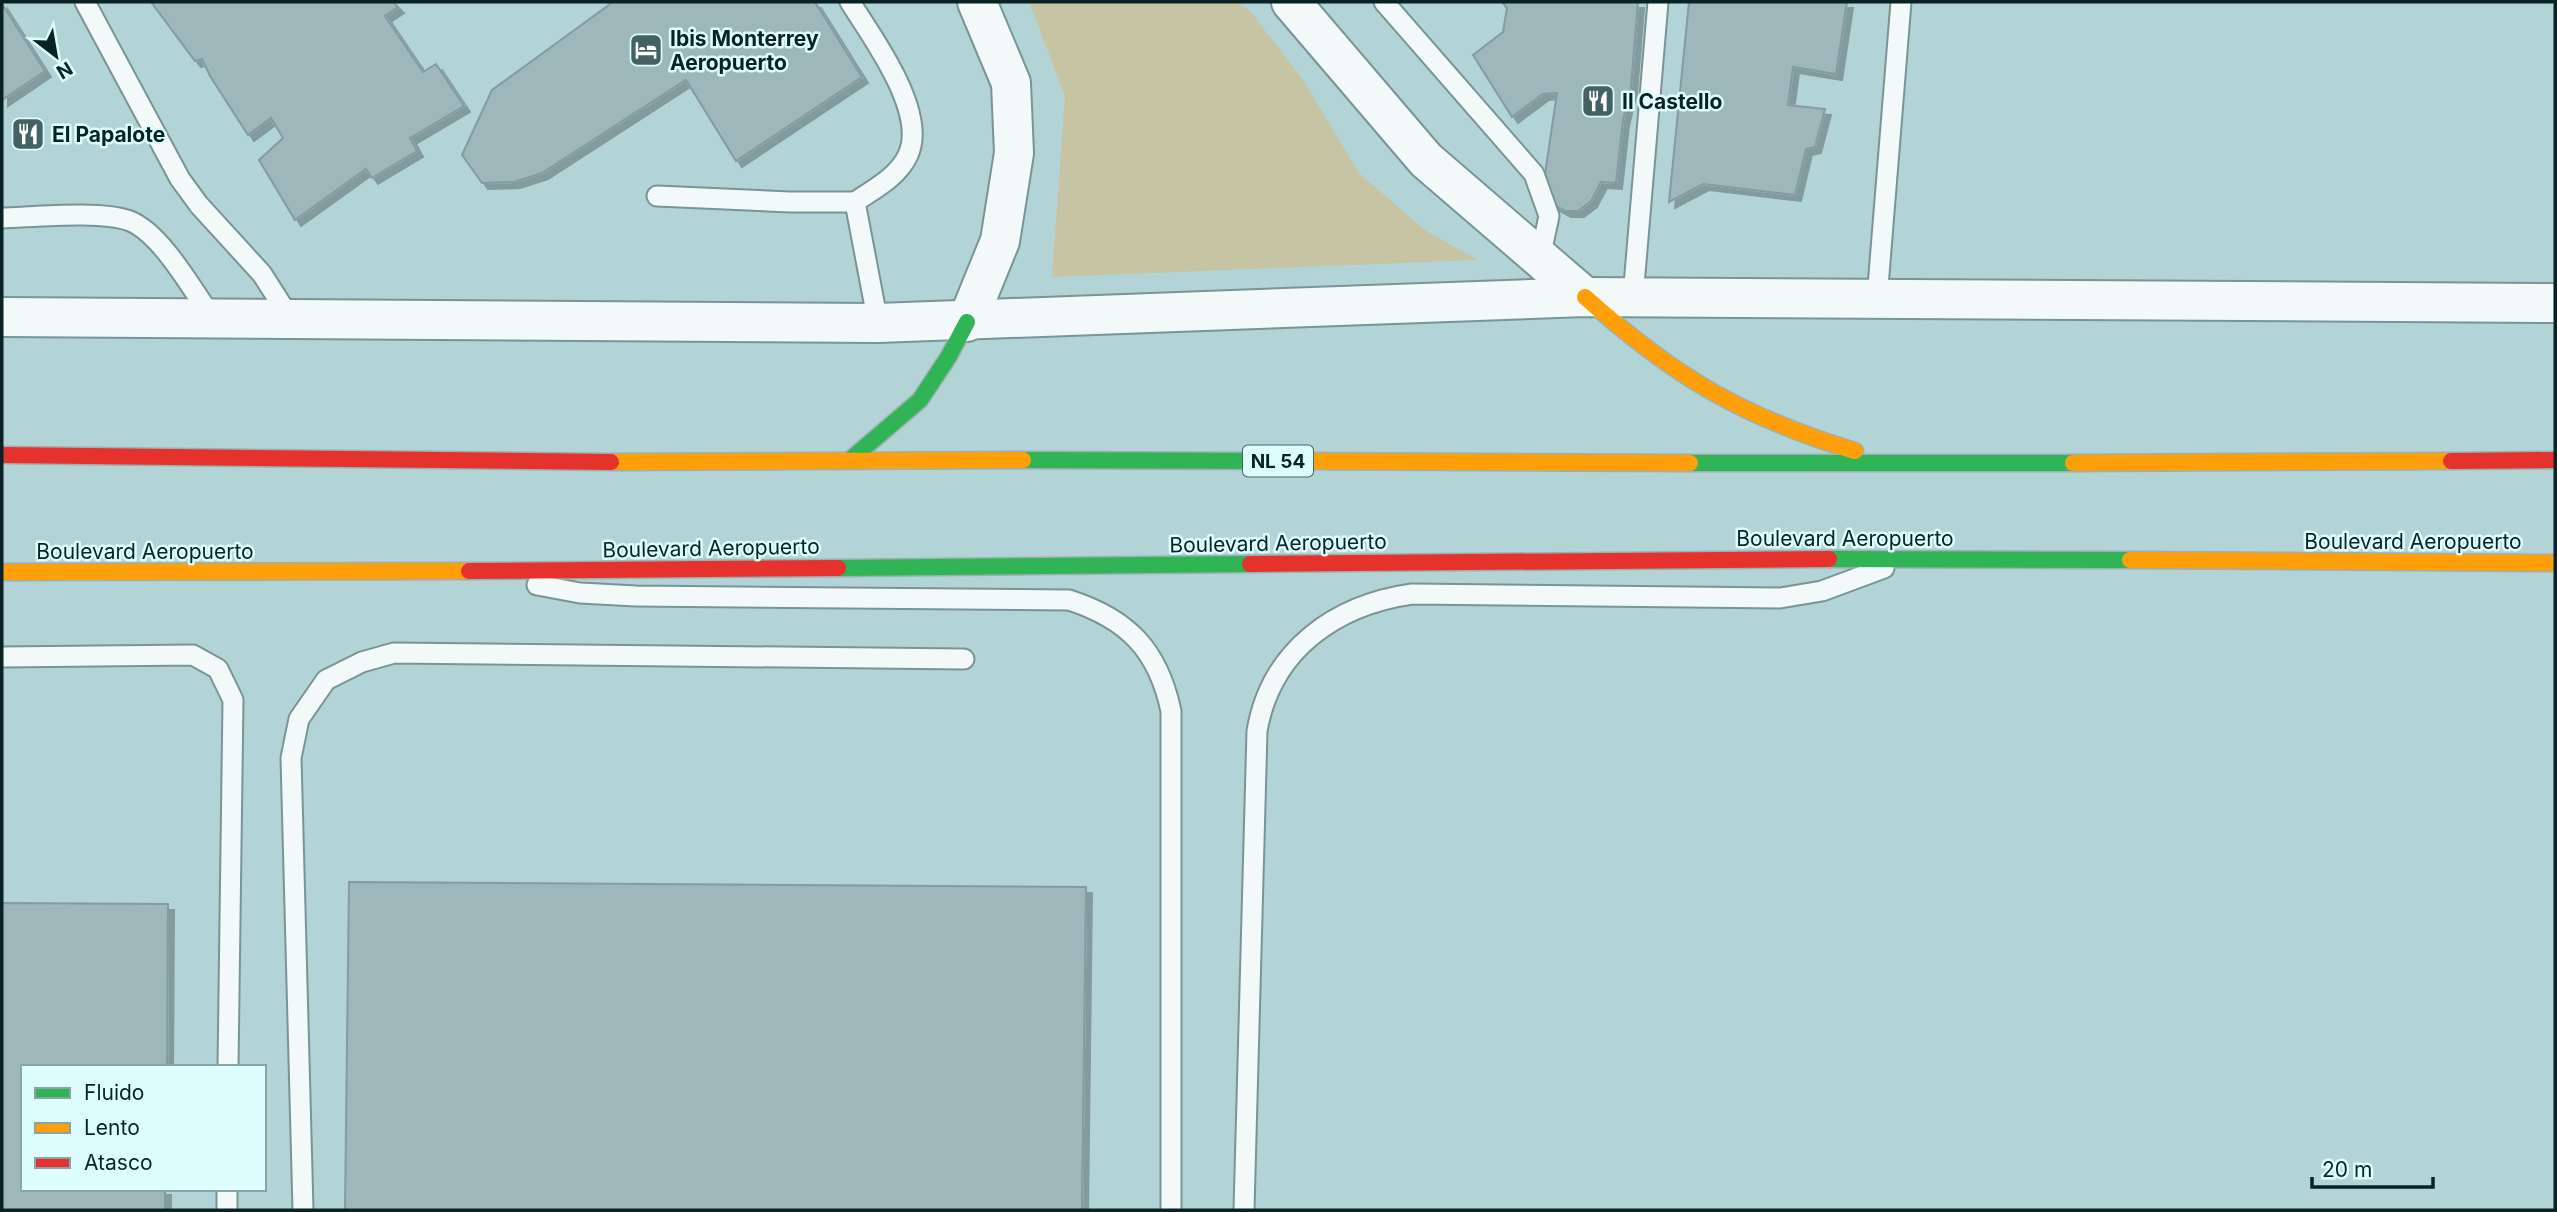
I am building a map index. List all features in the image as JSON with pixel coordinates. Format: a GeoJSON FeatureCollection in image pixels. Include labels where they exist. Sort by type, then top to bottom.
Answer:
{"type":"FeatureCollection","features":[{"type":"Feature","properties":{"kind":"highway"},"geometry":{"type":"LineString","coordinates":[[1585,297],[1624,334],[1667,367],[1712,395],[1760,419],[1813,440],[1846,449],[1926,464]]}},
{"type":"Feature","properties":{"kind":"highway"},"geometry":{"type":"LineString","coordinates":[[851,459],[920,400],[967,322]]}},
{"type":"Feature","properties":{"kind":"highway","name":"NL 54"},"geometry":{"type":"LineString","coordinates":[[2,455],[642,462],[851,459],[1926,464],[2555,460]]}},
{"type":"Feature","properties":{"kind":"highway","name":"Boulevard Aeropuerto"},"geometry":{"type":"LineString","coordinates":[[2,572],[478,571],[1903,558],[2554,563]]}},
{"type":"Feature","properties":{"kind":"street"},"geometry":{"type":"LineString","coordinates":[[967,322],[1000,241],[1014,153],[1011,83],[977,2]]}},
{"type":"Feature","properties":{"kind":"street"},"geometry":{"type":"LineString","coordinates":[[1291,2],[1426,160],[1585,297]]}},
{"type":"Feature","properties":{"kind":"street"},"geometry":{"type":"LineString","coordinates":[[2,317],[967,322],[1585,297],[2555,303]]}},
{"type":"Feature","properties":{"kind":"lane"},"geometry":{"type":"LineString","coordinates":[[85,2],[180,179],[199,205],[262,274],[290,318]]}},
{"type":"Feature","properties":{"kind":"lane"},"geometry":{"type":"LineString","coordinates":[[657,196],[855,202],[890,178],[908,155],[912,130],[905,101],[893,71],[850,2]]}},
{"type":"Feature","properties":{"kind":"lane"},"geometry":{"type":"LineString","coordinates":[[1384,2],[1534,174],[1549,216],[1540,258]]}},
{"type":"Feature","properties":{"kind":"lane"},"geometry":{"type":"LineString","coordinates":[[1633,297],[1658,2]]}},
{"type":"Feature","properties":{"kind":"lane"},"geometry":{"type":"LineString","coordinates":[[1877,299],[1901,2]]}},
{"type":"Feature","properties":{"kind":"lane"},"geometry":{"type":"LineString","coordinates":[[855,202],[878,323]]}},
{"type":"Feature","properties":{"kind":"lane"},"geometry":{"type":"LineString","coordinates":[[2,218],[111,216],[132,222],[153,237],[213,319]]}},
{"type":"Feature","properties":{"kind":"lane"},"geometry":{"type":"LineString","coordinates":[[1244,1210],[1257,731],[1260,712],[1272,683],[1290,657],[1312,634],[1359,606],[1412,594],[1780,598],[1822,591],[1850,582],[1903,558]]}},
{"type":"Feature","properties":{"kind":"lane"},"geometry":{"type":"LineString","coordinates":[[478,571],[580,593],[1069,600],[1095,608],[1119,621],[1139,640],[1154,661],[1166,686],[1171,711],[1171,1210]]}},
{"type":"Feature","properties":{"kind":"lane"},"geometry":{"type":"LineString","coordinates":[[303,1210],[292,758],[299,719],[326,680],[362,662],[394,653],[964,659]]}},
{"type":"Feature","properties":{"kind":"lane"},"geometry":{"type":"LineString","coordinates":[[2,657],[193,655],[218,670],[233,700],[228,1065]]}},
{"type":"Feature","properties":{"kind":"lane"},"geometry":{"type":"LineString","coordinates":[[227,1191],[227,1210]]}},
{"type":"Feature","properties":{"kind":"shaded area"},"geometry":{"type":"Polygon","coordinates":[[[1029,2],[1237,2],[1251,12],[1303,80],[1359,173],[1426,231],[1478,260],[1052,277],[1065,96],[1029,2]]]}},
{"type":"Feature","properties":{"kind":"building"},"geometry":{"type":"Polygon","coordinates":[[[151,2],[393,2],[398,7],[385,16],[423,72],[436,64],[464,106],[410,138],[417,151],[372,178],[366,169],[295,220],[259,160],[283,138],[271,118],[248,135],[202,59],[195,61],[151,2]]]}},
{"type":"Feature","properties":{"kind":"building"},"geometry":{"type":"Polygon","coordinates":[[[613,2],[815,2],[862,77],[736,161],[686,80],[542,173],[514,182],[482,183],[462,155],[492,90],[613,2]]]}},
{"type":"Feature","properties":{"kind":"building"},"geometry":{"type":"Polygon","coordinates":[[[1502,2],[1638,2],[1631,87],[1623,120],[1616,183],[1601,182],[1591,201],[1578,211],[1565,211],[1554,205],[1545,192],[1545,174],[1557,93],[1543,94],[1512,117],[1473,55],[1503,32],[1507,8],[1502,2]]]}},
{"type":"Feature","properties":{"kind":"building"},"geometry":{"type":"Polygon","coordinates":[[[1689,2],[1847,2],[1836,74],[1793,67],[1788,105],[1825,109],[1815,147],[1806,149],[1795,195],[1703,184],[1669,202],[1689,2]]]}},
{"type":"Feature","properties":{"kind":"building"},"geometry":{"type":"Polygon","coordinates":[[[2,4],[45,71],[2,100],[2,4]]]}},
{"type":"Feature","properties":{"kind":"building"},"geometry":{"type":"Polygon","coordinates":[[[349,882],[1086,887],[1082,1210],[345,1210],[349,882]]]}},
{"type":"Feature","properties":{"kind":"building"},"geometry":{"type":"Polygon","coordinates":[[[2,903],[168,904],[167,1065],[21,1065],[21,1191],[165,1191],[165,1210],[2,1210],[2,903]]]}},
{"type":"Feature","properties":{"kind":"traffic: fast"},"geometry":{"type":"LineString","coordinates":[[851,459],[920,400],[949,356],[967,322]]}},
{"type":"Feature","properties":{"kind":"traffic: fast"},"geometry":{"type":"LineString","coordinates":[[1023,460],[1300,461]]}},
{"type":"Feature","properties":{"kind":"traffic: fast"},"geometry":{"type":"LineString","coordinates":[[1690,463],[2073,463]]}},
{"type":"Feature","properties":{"kind":"traffic: fast"},"geometry":{"type":"LineString","coordinates":[[1829,559],[2130,560]]}},
{"type":"Feature","properties":{"kind":"traffic: fast"},"geometry":{"type":"LineString","coordinates":[[838,568],[1250,564]]}},
{"type":"Feature","properties":{"kind":"traffic: slow"},"geometry":{"type":"LineString","coordinates":[[1585,297],[1648,350],[1711,391],[1778,424],[1855,451]]}},
{"type":"Feature","properties":{"kind":"traffic: slow"},"geometry":{"type":"LineString","coordinates":[[611,462],[1023,460]]}},
{"type":"Feature","properties":{"kind":"traffic: slow"},"geometry":{"type":"LineString","coordinates":[[1300,461],[1690,463]]}},
{"type":"Feature","properties":{"kind":"traffic: slow"},"geometry":{"type":"LineString","coordinates":[[2073,463],[2451,461]]}},
{"type":"Feature","properties":{"kind":"traffic: slow"},"geometry":{"type":"LineString","coordinates":[[2130,560],[2555,563]]}},
{"type":"Feature","properties":{"kind":"traffic: slow"},"geometry":{"type":"LineString","coordinates":[[2,572],[469,571]]}},
{"type":"Feature","properties":{"kind":"traffic: jam"},"geometry":{"type":"LineString","coordinates":[[2,455],[611,462]]}},
{"type":"Feature","properties":{"kind":"traffic: jam"},"geometry":{"type":"LineString","coordinates":[[2451,461],[2555,460]]}},
{"type":"Feature","properties":{"kind":"traffic: jam"},"geometry":{"type":"LineString","coordinates":[[1250,564],[1829,559]]}},
{"type":"Feature","properties":{"kind":"traffic: jam"},"geometry":{"type":"LineString","coordinates":[[469,571],[838,568]]}},
{"type":"Feature","properties":{"kind":"place","name":"Ibis Monterrey Aeropuerto"},"geometry":{"type":"Point","coordinates":[646,50]}},
{"type":"Feature","properties":{"kind":"place","name":"Il Castello"},"geometry":{"type":"Point","coordinates":[1598,101]}},
{"type":"Feature","properties":{"kind":"place","name":"El Papalote"},"geometry":{"type":"Point","coordinates":[28,134]}}]}
